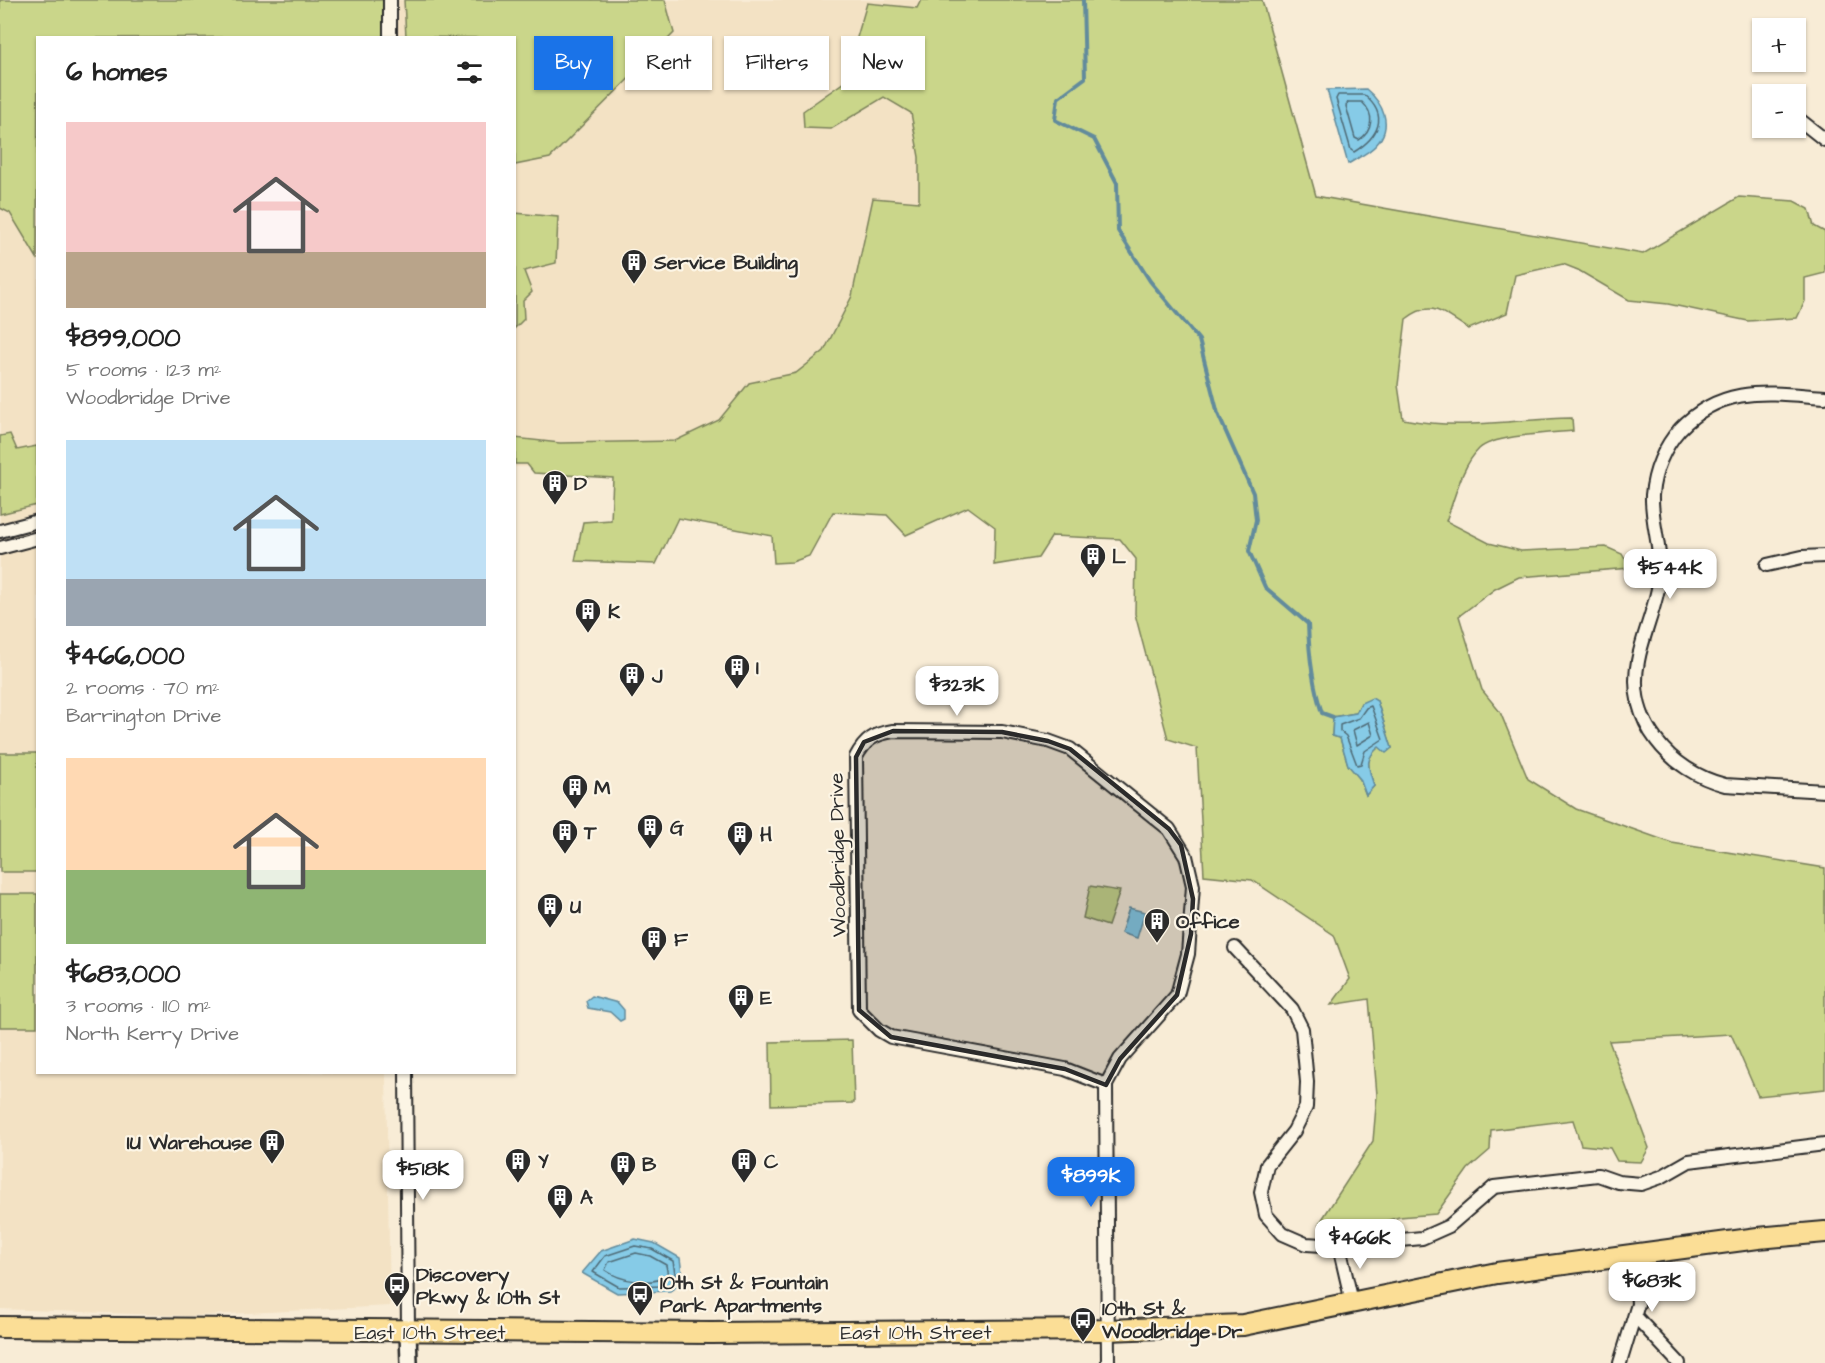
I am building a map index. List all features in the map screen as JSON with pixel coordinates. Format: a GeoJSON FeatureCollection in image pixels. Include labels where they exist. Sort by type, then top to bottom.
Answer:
{"type":"FeatureCollection","features":[{"type":"Feature","properties":{"kind":"main road","name":"East 10th Street"},"geometry":{"type":"LineString","coordinates":[[0,1328],[711,1334],[1107,1330],[1243,1325],[1474,1277],[1758,1238],[1825,1233]]}},
{"type":"Feature","properties":{"kind":"street"},"geometry":{"type":"LineString","coordinates":[[390,0],[390,36]]}},
{"type":"Feature","properties":{"kind":"street"},"geometry":{"type":"LineString","coordinates":[[1806,125],[1825,140]]}},
{"type":"Feature","properties":{"kind":"street"},"geometry":{"type":"LineString","coordinates":[[1825,397],[1760,393],[1729,398],[1699,412],[1668,445],[1657,469],[1652,496],[1659,550],[1659,580],[1641,647],[1636,680],[1640,708],[1652,735],[1664,752],[1685,769],[1725,785],[1825,791]]}},
{"type":"Feature","properties":{"kind":"street"},"geometry":{"type":"LineString","coordinates":[[0,531],[36,522]]}},
{"type":"Feature","properties":{"kind":"street"},"geometry":{"type":"LineString","coordinates":[[0,548],[36,539]]}},
{"type":"Feature","properties":{"kind":"street"},"geometry":{"type":"LineString","coordinates":[[1767,565],[1802,557],[1825,556]]}},
{"type":"Feature","properties":{"kind":"street","name":"Woodbridge Drive"},"geometry":{"type":"LineString","coordinates":[[1106,1085],[1065,1069],[891,1037],[879,1030],[860,1010],[856,757],[864,742],[881,733],[893,731],[1002,732],[1048,741],[1070,749],[1169,829],[1181,845],[1189,866],[1193,899],[1190,944],[1177,995],[1120,1059],[1106,1085],[1108,1363]]}},
{"type":"Feature","properties":{"kind":"street"},"geometry":{"type":"LineString","coordinates":[[1235,948],[1292,1009],[1302,1029],[1307,1083],[1306,1107],[1294,1131],[1267,1165],[1262,1192],[1266,1215],[1283,1234],[1306,1244],[1339,1246],[1422,1238],[1449,1226],[1494,1187],[1598,1174],[1618,1182],[1641,1184],[1661,1177],[1689,1161],[1825,1144]]}},
{"type":"Feature","properties":{"kind":"street"},"geometry":{"type":"LineString","coordinates":[[406,1074],[409,1363]]}},
{"type":"Feature","properties":{"kind":"street"},"geometry":{"type":"LineString","coordinates":[[1339,1246],[1352,1302]]}},
{"type":"Feature","properties":{"kind":"street"},"geometry":{"type":"LineString","coordinates":[[1620,1363],[1636,1317],[1635,1255]]}},
{"type":"Feature","properties":{"kind":"street"},"geometry":{"type":"LineString","coordinates":[[1636,1317],[1679,1363]]}},
{"type":"Feature","properties":{"kind":"highlighted area"},"geometry":{"type":"Polygon","coordinates":[[[893,731],[1002,732],[1048,741],[1070,749],[1169,829],[1181,845],[1193,899],[1191,934],[1177,995],[1120,1059],[1106,1085],[1065,1069],[891,1037],[859,1010],[856,757],[864,742],[893,731]]]}},
{"type":"Feature","properties":{"kind":"shaded area"},"geometry":{"type":"Polygon","coordinates":[[[0,0],[1139,0],[1268,469],[516,467],[516,36],[36,36],[36,1074],[386,1074],[390,1306],[189,1316],[0,1309],[0,0]]]}},
{"type":"Feature","properties":{"kind":"green space"},"geometry":{"type":"Polygon","coordinates":[[[0,0],[387,0],[386,36],[36,36],[36,256],[10,213],[0,208],[0,0]]]}},
{"type":"Feature","properties":{"kind":"green space"},"geometry":{"type":"Polygon","coordinates":[[[404,0],[665,0],[674,33],[671,36],[625,36],[625,82],[550,158],[516,165],[516,36],[406,36],[404,0]]]}},
{"type":"Feature","properties":{"kind":"green space"},"geometry":{"type":"Polygon","coordinates":[[[921,0],[1262,0],[1316,196],[1643,254],[1739,197],[1794,201],[1809,209],[1814,226],[1825,232],[1825,273],[1805,278],[1805,301],[1797,318],[1748,321],[1668,304],[1629,300],[1578,270],[1563,264],[1515,275],[1507,313],[1469,329],[1445,314],[1431,309],[1415,313],[1406,319],[1398,385],[1403,419],[1467,424],[1572,418],[1573,431],[1509,438],[1486,444],[1479,449],[1463,474],[1446,521],[1489,543],[1521,551],[1606,547],[1622,554],[1630,568],[1519,577],[1495,589],[1459,616],[1482,690],[1500,712],[1528,779],[1576,809],[1672,843],[1825,868],[1825,1089],[1758,1096],[1731,1034],[1609,1041],[1649,1148],[1641,1162],[1617,1161],[1610,1148],[1581,1145],[1573,1120],[1491,1130],[1490,1150],[1468,1169],[1436,1214],[1399,1217],[1360,1229],[1319,1224],[1373,1141],[1377,1095],[1369,999],[1331,1005],[1350,979],[1334,935],[1252,880],[1204,875],[1197,748],[1168,739],[1135,614],[1136,559],[1120,539],[1052,536],[1038,558],[994,565],[995,527],[968,507],[906,535],[887,515],[833,512],[809,556],[792,562],[774,563],[772,536],[678,518],[656,564],[575,561],[583,522],[611,520],[613,478],[534,473],[527,464],[516,464],[516,438],[560,443],[675,441],[719,420],[749,383],[796,373],[824,351],[852,296],[873,198],[919,202],[919,157],[911,113],[884,97],[831,129],[804,128],[803,111],[841,84],[841,90],[925,90],[925,36],[857,36],[867,3],[917,8],[921,0]],[[1377,701],[1361,703],[1356,713],[1333,717],[1332,736],[1340,738],[1348,765],[1360,779],[1366,795],[1374,786],[1369,760],[1379,747],[1392,748],[1377,701]]]}},
{"type":"Feature","properties":{"kind":"green space"},"geometry":{"type":"Polygon","coordinates":[[[516,213],[558,217],[556,263],[524,271],[532,292],[523,301],[524,319],[516,327],[516,213]]]}},
{"type":"Feature","properties":{"kind":"green space"},"geometry":{"type":"Polygon","coordinates":[[[10,434],[17,450],[36,446],[36,505],[0,514],[0,436],[10,434]]]}},
{"type":"Feature","properties":{"kind":"green space"},"geometry":{"type":"Polygon","coordinates":[[[0,753],[36,753],[36,872],[0,872],[0,753]]]}},
{"type":"Feature","properties":{"kind":"green space"},"geometry":{"type":"Polygon","coordinates":[[[1090,886],[1120,891],[1108,926],[1083,918],[1090,886]]]}},
{"type":"Feature","properties":{"kind":"green space"},"geometry":{"type":"Polygon","coordinates":[[[0,894],[36,894],[36,1027],[0,1027],[0,894]]]}},
{"type":"Feature","properties":{"kind":"green space"},"geometry":{"type":"Polygon","coordinates":[[[852,1040],[854,1103],[771,1105],[770,1042],[852,1040]]]}},
{"type":"Feature","properties":{"kind":"water"},"geometry":{"type":"Polygon","coordinates":[[[1366,89],[1381,108],[1384,115],[1384,130],[1373,148],[1348,164],[1327,90],[1366,89]]]}},
{"type":"Feature","properties":{"kind":"water"},"geometry":{"type":"Polygon","coordinates":[[[1372,698],[1377,701],[1392,748],[1386,753],[1379,747],[1371,756],[1369,769],[1374,786],[1366,795],[1360,779],[1348,765],[1340,738],[1332,736],[1333,717],[1356,713],[1361,703],[1372,698]]]}},
{"type":"Feature","properties":{"kind":"water"},"geometry":{"type":"Polygon","coordinates":[[[1129,908],[1145,912],[1137,938],[1121,933],[1129,908]]]}},
{"type":"Feature","properties":{"kind":"water"},"geometry":{"type":"Polygon","coordinates":[[[592,996],[618,1003],[624,1010],[624,1019],[620,1021],[610,1012],[588,1008],[586,1001],[592,996]]]}},
{"type":"Feature","properties":{"kind":"water"},"geometry":{"type":"Polygon","coordinates":[[[635,1239],[654,1243],[680,1258],[683,1282],[670,1291],[617,1293],[582,1273],[601,1251],[635,1239]]]}},
{"type":"Feature","properties":{"kind":"waterway"},"geometry":{"type":"LineString","coordinates":[[1083,0],[1085,78],[1058,98],[1055,120],[1094,139],[1117,183],[1118,231],[1150,281],[1199,340],[1218,414],[1253,493],[1256,520],[1249,551],[1265,587],[1308,624],[1316,691],[1322,713],[1333,717]]}},
{"type":"Feature","properties":{"kind":"place","name":"Service Building"},"geometry":{"type":"Point","coordinates":[634,285]}},
{"type":"Feature","properties":{"kind":"place","name":"D"},"geometry":{"type":"Point","coordinates":[555,506]}},
{"type":"Feature","properties":{"kind":"place","name":"L"},"geometry":{"type":"Point","coordinates":[1093,579]}},
{"type":"Feature","properties":{"kind":"place","name":"K"},"geometry":{"type":"Point","coordinates":[588,634]}},
{"type":"Feature","properties":{"kind":"place","name":"I"},"geometry":{"type":"Point","coordinates":[737,690]}},
{"type":"Feature","properties":{"kind":"place","name":"J"},"geometry":{"type":"Point","coordinates":[632,698]}},
{"type":"Feature","properties":{"kind":"place","name":"M"},"geometry":{"type":"Point","coordinates":[575,810]}},
{"type":"Feature","properties":{"kind":"place","name":"G"},"geometry":{"type":"Point","coordinates":[650,850]}},
{"type":"Feature","properties":{"kind":"place","name":"T"},"geometry":{"type":"Point","coordinates":[565,855]}},
{"type":"Feature","properties":{"kind":"place","name":"H"},"geometry":{"type":"Point","coordinates":[740,857]}},
{"type":"Feature","properties":{"kind":"place","name":"U"},"geometry":{"type":"Point","coordinates":[550,929]}},
{"type":"Feature","properties":{"kind":"place","name":"Office"},"geometry":{"type":"Point","coordinates":[1157,944]}},
{"type":"Feature","properties":{"kind":"place","name":"F"},"geometry":{"type":"Point","coordinates":[654,962]}},
{"type":"Feature","properties":{"kind":"place","name":"E"},"geometry":{"type":"Point","coordinates":[741,1020]}},
{"type":"Feature","properties":{"kind":"place","name":"IU Warehouse"},"geometry":{"type":"Point","coordinates":[272,1165]}},
{"type":"Feature","properties":{"kind":"place","name":"Y"},"geometry":{"type":"Point","coordinates":[518,1184]}},
{"type":"Feature","properties":{"kind":"place","name":"C"},"geometry":{"type":"Point","coordinates":[744,1184]}},
{"type":"Feature","properties":{"kind":"place","name":"B"},"geometry":{"type":"Point","coordinates":[623,1187]}},
{"type":"Feature","properties":{"kind":"place","name":"A"},"geometry":{"type":"Point","coordinates":[560,1220]}},
{"type":"Feature","properties":{"kind":"place","name":"Discovery Pkwy & 10th St"},"geometry":{"type":"Point","coordinates":[397,1308]}},
{"type":"Feature","properties":{"kind":"place","name":"10th St & Fountain Park Apartments"},"geometry":{"type":"Point","coordinates":[640,1317]}},
{"type":"Feature","properties":{"kind":"place","name":"10th St & Woodbridge Dr"},"geometry":{"type":"Point","coordinates":[1083,1343]}}]}
